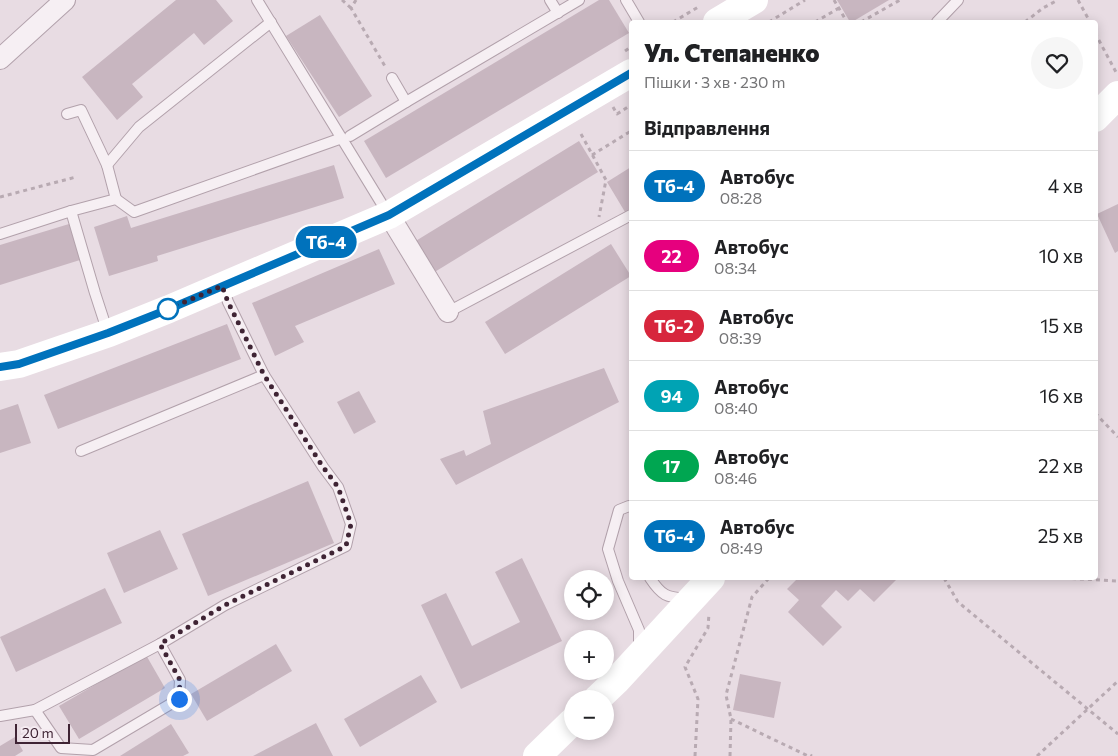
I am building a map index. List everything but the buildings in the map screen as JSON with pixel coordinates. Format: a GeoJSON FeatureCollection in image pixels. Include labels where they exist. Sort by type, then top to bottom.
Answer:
{"type":"FeatureCollection","features":[{"type":"Feature","properties":{"kind":"main road"},"geometry":{"type":"LineString","coordinates":[[710,14],[754,0]]}},
{"type":"Feature","properties":{"kind":"main road"},"geometry":{"type":"LineString","coordinates":[[0,367],[19,364],[108,333],[389,215],[629,74]]}},
{"type":"Feature","properties":{"kind":"main road"},"geometry":{"type":"LineString","coordinates":[[1098,115],[1117,93]]}},
{"type":"Feature","properties":{"kind":"main road"},"geometry":{"type":"LineString","coordinates":[[606,690],[639,655],[700,604],[710,580]]}},
{"type":"Feature","properties":{"kind":"main road"},"geometry":{"type":"LineString","coordinates":[[537,756],[564,730]]}},
{"type":"Feature","properties":{"kind":"street"},"geometry":{"type":"LineString","coordinates":[[0,59],[65,0]]}},
{"type":"Feature","properties":{"kind":"street"},"geometry":{"type":"LineString","coordinates":[[389,215],[448,312]]}},
{"type":"Feature","properties":{"kind":"lane"},"geometry":{"type":"LineString","coordinates":[[258,0],[346,137],[389,215]]}},
{"type":"Feature","properties":{"kind":"lane"},"geometry":{"type":"LineString","coordinates":[[550,0],[558,13]]}},
{"type":"Feature","properties":{"kind":"lane"},"geometry":{"type":"LineString","coordinates":[[68,114],[81,110],[107,165],[116,198],[134,212],[346,137],[579,0]]}},
{"type":"Feature","properties":{"kind":"lane"},"geometry":{"type":"LineString","coordinates":[[626,0],[637,20]]}},
{"type":"Feature","properties":{"kind":"lane"},"geometry":{"type":"LineString","coordinates":[[939,20],[958,0]]}},
{"type":"Feature","properties":{"kind":"lane"},"geometry":{"type":"LineString","coordinates":[[107,165],[139,127],[271,22]]}},
{"type":"Feature","properties":{"kind":"lane"},"geometry":{"type":"LineString","coordinates":[[392,78],[406,102]]}},
{"type":"Feature","properties":{"kind":"lane"},"geometry":{"type":"LineString","coordinates":[[0,234],[116,198]]}},
{"type":"Feature","properties":{"kind":"lane"},"geometry":{"type":"LineString","coordinates":[[71,211],[108,333]]}},
{"type":"Feature","properties":{"kind":"lane"},"geometry":{"type":"LineString","coordinates":[[448,312],[629,216]]}},
{"type":"Feature","properties":{"kind":"lane"},"geometry":{"type":"LineString","coordinates":[[0,716],[35,710],[160,644],[225,605],[346,546],[351,524],[338,487],[264,375],[222,286]]}},
{"type":"Feature","properties":{"kind":"lane"},"geometry":{"type":"LineString","coordinates":[[81,451],[264,375]]}},
{"type":"Feature","properties":{"kind":"lane"},"geometry":{"type":"LineString","coordinates":[[629,506],[620,510],[608,549],[618,581],[639,630],[639,655]]}},
{"type":"Feature","properties":{"kind":"lane"},"geometry":{"type":"LineString","coordinates":[[651,580],[658,590],[671,598],[700,604]]}},
{"type":"Feature","properties":{"kind":"lane"},"geometry":{"type":"LineString","coordinates":[[35,710],[61,748],[93,750],[179,699],[180,680],[160,644]]}},
{"type":"Feature","properties":{"kind":"path"},"geometry":{"type":"LineString","coordinates":[[342,0],[351,8],[392,78]]}},
{"type":"Feature","properties":{"kind":"path"},"geometry":{"type":"LineString","coordinates":[[351,8],[356,0]]}},
{"type":"Feature","properties":{"kind":"path"},"geometry":{"type":"LineString","coordinates":[[772,20],[805,0]]}},
{"type":"Feature","properties":{"kind":"path"},"geometry":{"type":"LineString","coordinates":[[834,0],[846,20]]}},
{"type":"Feature","properties":{"kind":"path"},"geometry":{"type":"LineString","coordinates":[[865,20],[900,0]]}},
{"type":"Feature","properties":{"kind":"path"},"geometry":{"type":"LineString","coordinates":[[1028,20],[1043,8],[1058,0]]}},
{"type":"Feature","properties":{"kind":"path"},"geometry":{"type":"LineString","coordinates":[[1078,0],[1089,20]]}},
{"type":"Feature","properties":{"kind":"path"},"geometry":{"type":"LineString","coordinates":[[818,20],[839,8]]}},
{"type":"Feature","properties":{"kind":"path"},"geometry":{"type":"LineString","coordinates":[[682,20],[710,14]]}},
{"type":"Feature","properties":{"kind":"path"},"geometry":{"type":"LineString","coordinates":[[1098,41],[1117,93]]}},
{"type":"Feature","properties":{"kind":"path"},"geometry":{"type":"LineString","coordinates":[[592,155],[629,132]]}},
{"type":"Feature","properties":{"kind":"path"},"geometry":{"type":"LineString","coordinates":[[581,134],[606,180],[595,234]]}},
{"type":"Feature","properties":{"kind":"path"},"geometry":{"type":"LineString","coordinates":[[0,197],[76,177]]}},
{"type":"Feature","properties":{"kind":"path"},"geometry":{"type":"LineString","coordinates":[[1098,416],[1118,437]]}},
{"type":"Feature","properties":{"kind":"path"},"geometry":{"type":"LineString","coordinates":[[730,756],[731,719],[726,695],[752,597],[767,580]]}},
{"type":"Feature","properties":{"kind":"path"},"geometry":{"type":"LineString","coordinates":[[945,580],[958,602],[1118,734]]}},
{"type":"Feature","properties":{"kind":"path"},"geometry":{"type":"LineString","coordinates":[[1098,580],[1118,581]]}},
{"type":"Feature","properties":{"kind":"path"},"geometry":{"type":"LineString","coordinates":[[695,756],[698,699],[685,666],[708,628],[700,604]]}},
{"type":"Feature","properties":{"kind":"path"},"geometry":{"type":"LineString","coordinates":[[1037,756],[1118,681]]}},
{"type":"Feature","properties":{"kind":"path"},"geometry":{"type":"LineString","coordinates":[[731,719],[809,756]]}},
{"type":"Feature","properties":{"kind":"bus line","name":"Тб-4"},"geometry":{"type":"LineString","coordinates":[[0,367],[19,364],[108,333],[389,215],[629,74]]}},
{"type":"Feature","properties":{"kind":"route"},"geometry":{"type":"LineString","coordinates":[[168,309],[222,286],[264,375],[338,487],[351,524],[346,546],[225,605],[160,644],[180,680],[179,699]]}}]}
